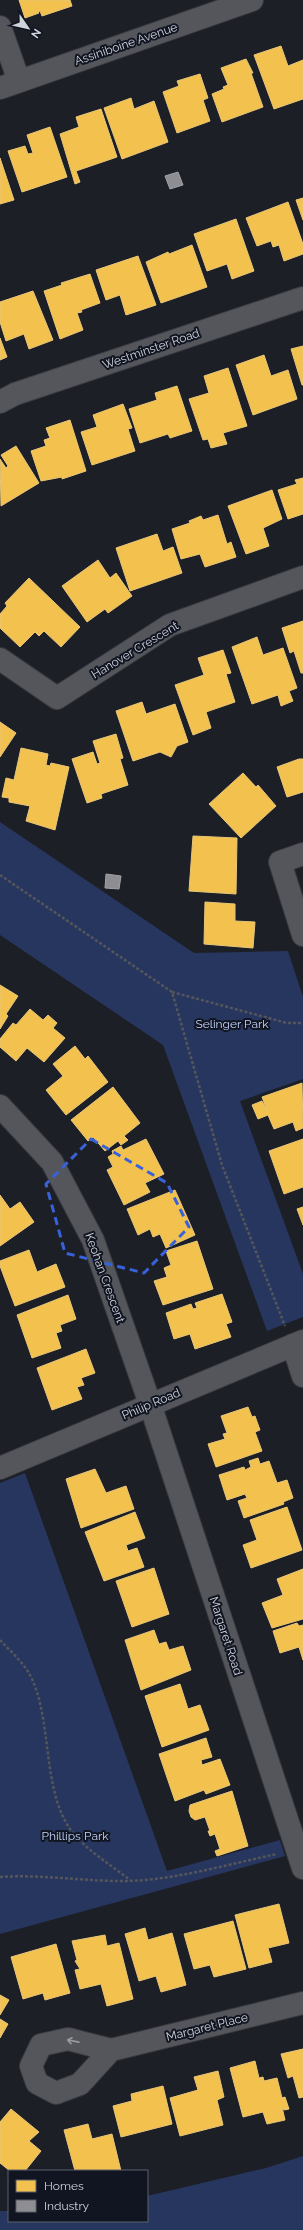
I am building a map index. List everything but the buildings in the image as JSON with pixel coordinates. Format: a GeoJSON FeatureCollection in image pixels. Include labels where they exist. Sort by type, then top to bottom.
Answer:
{"type":"FeatureCollection","features":[{"type":"Feature","properties":{"kind":"street","name":"Assiniboine Avenue"},"geometry":{"type":"LineString","coordinates":[[9,84],[252,0]]}},
{"type":"Feature","properties":{"kind":"street"},"geometry":{"type":"LineString","coordinates":[[0,27],[9,84]]}},
{"type":"Feature","properties":{"kind":"street","name":"Westminster Road"},"geometry":{"type":"LineString","coordinates":[[0,402],[15,394],[303,298]]}},
{"type":"Feature","properties":{"kind":"street","name":"Hanover Crescent"},"geometry":{"type":"LineString","coordinates":[[0,659],[57,698],[170,625],[303,577]]}},
{"type":"Feature","properties":{"kind":"street"},"geometry":{"type":"LineString","coordinates":[[303,854],[280,862],[303,935]]}},
{"type":"Feature","properties":{"kind":"street","name":"Keohan Crescent"},"geometry":{"type":"LineString","coordinates":[[0,1106],[52,1162],[93,1240],[150,1404]]}},
{"type":"Feature","properties":{"kind":"street"},"geometry":{"type":"LineString","coordinates":[[298,1343],[303,1376]]}},
{"type":"Feature","properties":{"kind":"street","name":"Philip Road"},"geometry":{"type":"LineString","coordinates":[[0,1468],[298,1343]]}},
{"type":"Feature","properties":{"kind":"street","name":"Margaret Road"},"geometry":{"type":"LineString","coordinates":[[150,1404],[300,1859]]}},
{"type":"Feature","properties":{"kind":"street","name":"Margaret Place"},"geometry":{"type":"LineString","coordinates":[[111,2050],[303,2004]]}},
{"type":"Feature","properties":{"kind":"path"},"geometry":{"type":"LineString","coordinates":[[0,875],[172,992],[287,1024],[303,1023]]}},
{"type":"Feature","properties":{"kind":"path"},"geometry":{"type":"LineString","coordinates":[[172,992],[222,1165],[298,1343]]}},
{"type":"Feature","properties":{"kind":"path"},"geometry":{"type":"LineString","coordinates":[[0,1640],[30,1675],[39,1702],[51,1772],[68,1826],[85,1845],[130,1881]]}},
{"type":"Feature","properties":{"kind":"path"},"geometry":{"type":"LineString","coordinates":[[0,1877],[22,1876],[130,1881],[158,1879],[300,1859]]}},
{"type":"Feature","properties":{"kind":"highlighted area"},"geometry":{"type":"Polygon","coordinates":[[[91,1139],[167,1183],[189,1227],[144,1273],[65,1253],[46,1184],[91,1139]]]}},
{"type":"Feature","properties":{"kind":"green space","name":"Selinger Park"},"geometry":{"type":"Polygon","coordinates":[[[0,822],[194,953],[288,951],[303,997],[303,1079],[240,1101],[303,1274],[303,1317],[267,1331],[163,1045],[0,935],[0,822]]]}},
{"type":"Feature","properties":{"kind":"green space","name":"Phillips Park"},"geometry":{"type":"Polygon","coordinates":[[[25,1473],[167,1871],[280,1840],[285,1856],[0,1934],[0,1483],[25,1473]]]}},
{"type":"Feature","properties":{"kind":"green space"},"geometry":{"type":"Polygon","coordinates":[[[303,2156],[303,2230],[0,2230],[0,2211],[8,2211],[8,2222],[148,2222],[148,2196],[266,2168],[303,2156]]]}}]}
